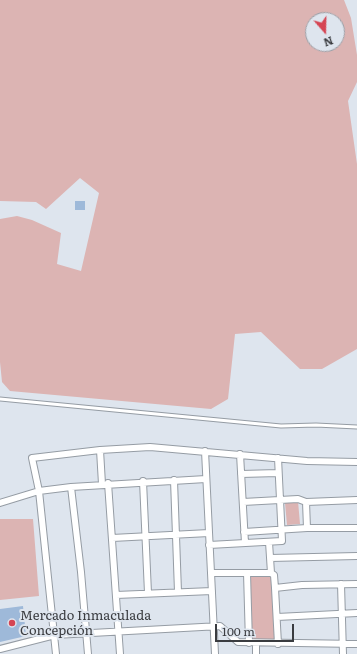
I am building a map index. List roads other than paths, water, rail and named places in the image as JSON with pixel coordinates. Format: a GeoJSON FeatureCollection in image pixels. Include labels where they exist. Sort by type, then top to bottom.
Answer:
{"type":"FeatureCollection","features":[{"type":"Feature","properties":{"kind":"street"},"geometry":{"type":"LineString","coordinates":[[56,654],[39,491],[32,458],[100,450],[150,448],[205,451],[307,461],[357,462]]}},
{"type":"Feature","properties":{"kind":"street"},"geometry":{"type":"LineString","coordinates":[[100,450],[112,538],[120,654]]}},
{"type":"Feature","properties":{"kind":"street"},"geometry":{"type":"LineString","coordinates":[[205,451],[215,654]]}},
{"type":"Feature","properties":{"kind":"street"},"geometry":{"type":"LineString","coordinates":[[240,454],[245,543]]}},
{"type":"Feature","properties":{"kind":"street"},"geometry":{"type":"LineString","coordinates":[[209,545],[282,541],[278,458]]}},
{"type":"Feature","properties":{"kind":"street"},"geometry":{"type":"LineString","coordinates":[[241,474],[278,473]]}},
{"type":"Feature","properties":{"kind":"street"},"geometry":{"type":"LineString","coordinates":[[0,503],[39,491],[72,487],[143,481],[206,479]]}},
{"type":"Feature","properties":{"kind":"street"},"geometry":{"type":"LineString","coordinates":[[174,480],[178,592]]}},
{"type":"Feature","properties":{"kind":"street"},"geometry":{"type":"LineString","coordinates":[[143,481],[148,593]]}},
{"type":"Feature","properties":{"kind":"street"},"geometry":{"type":"LineString","coordinates":[[72,487],[88,654]]}},
{"type":"Feature","properties":{"kind":"street"},"geometry":{"type":"LineString","coordinates":[[243,502],[298,499],[306,502],[357,500]]}},
{"type":"Feature","properties":{"kind":"street"},"geometry":{"type":"LineString","coordinates":[[306,502],[307,528]]}},
{"type":"Feature","properties":{"kind":"street"},"geometry":{"type":"LineString","coordinates":[[244,532],[281,531],[307,528],[357,528]]}},
{"type":"Feature","properties":{"kind":"street"},"geometry":{"type":"LineString","coordinates":[[112,538],[209,533]]}},
{"type":"Feature","properties":{"kind":"street"},"geometry":{"type":"LineString","coordinates":[[270,542],[271,573],[274,576],[278,644]]}},
{"type":"Feature","properties":{"kind":"street"},"geometry":{"type":"LineString","coordinates":[[270,558],[357,556]]}},
{"type":"Feature","properties":{"kind":"street"},"geometry":{"type":"LineString","coordinates":[[211,573],[271,573]]}},
{"type":"Feature","properties":{"kind":"street"},"geometry":{"type":"LineString","coordinates":[[247,573],[249,643]]}},
{"type":"Feature","properties":{"kind":"street"},"geometry":{"type":"LineString","coordinates":[[341,584],[343,654]]}},
{"type":"Feature","properties":{"kind":"street"},"geometry":{"type":"LineString","coordinates":[[275,588],[357,584]]}},
{"type":"Feature","properties":{"kind":"street"},"geometry":{"type":"LineString","coordinates":[[116,595],[212,591]]}},
{"type":"Feature","properties":{"kind":"street"},"geometry":{"type":"LineString","coordinates":[[276,617],[357,613]]}},
{"type":"Feature","properties":{"kind":"street"},"geometry":{"type":"LineString","coordinates":[[0,649],[55,635],[119,630],[213,626],[225,628],[233,639],[238,642],[278,644],[357,644]]}},
{"type":"Feature","properties":{"kind":"street"},"geometry":{"type":"LineString","coordinates":[[256,643],[256,654]]}},
{"type":"Feature","properties":{"kind":"lane"},"geometry":{"type":"LineString","coordinates":[[0,399],[281,426],[316,424],[357,426]]}},
{"type":"Feature","properties":{"kind":"place","name":"Mercado Inmaculada Concepción"},"geometry":{"type":"Point","coordinates":[12,623]}}]}
